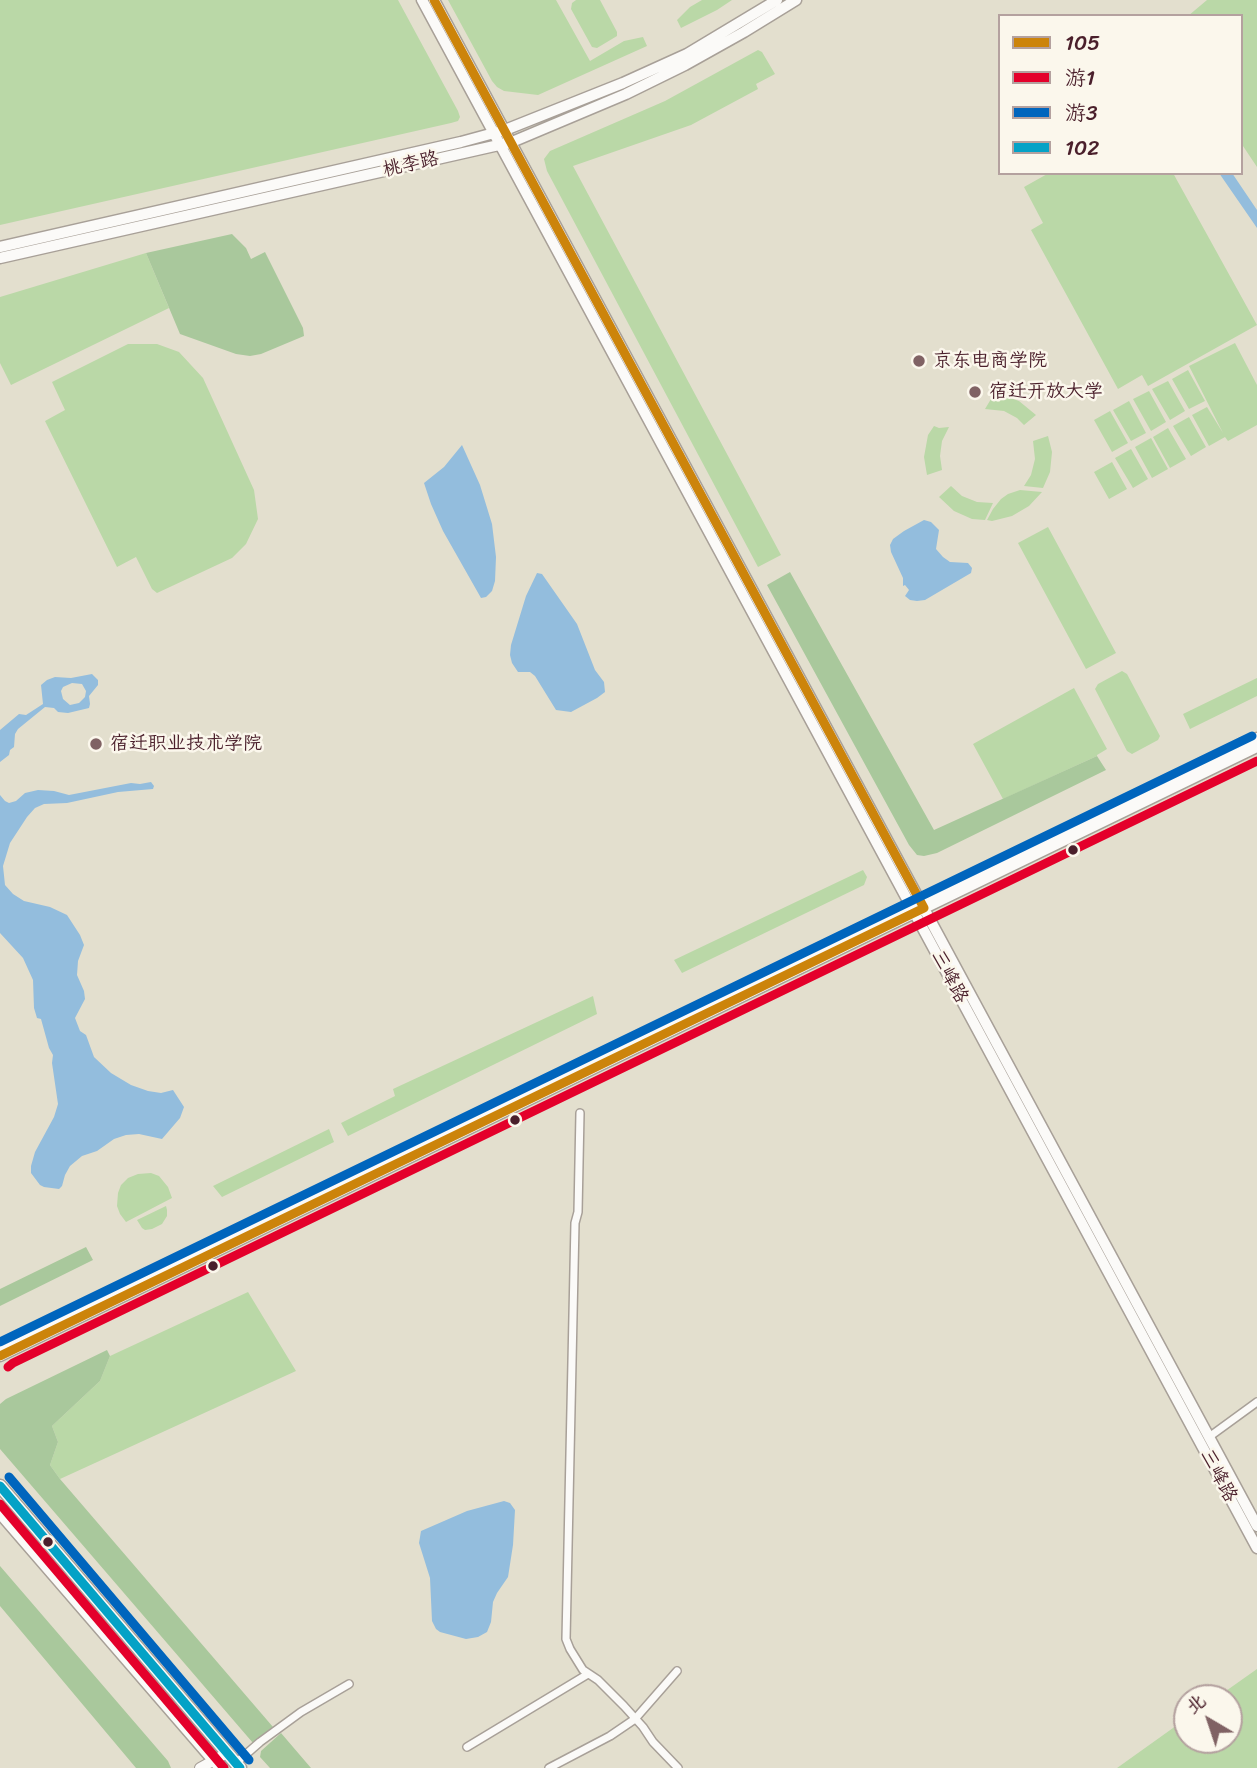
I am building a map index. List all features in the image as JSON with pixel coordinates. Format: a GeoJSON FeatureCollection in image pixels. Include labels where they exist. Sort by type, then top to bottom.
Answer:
{"type":"FeatureCollection","features":[{"type":"Feature","properties":{"kind":"main road","name":"三峰路"},"geometry":{"type":"LineString","coordinates":[[422,0],[1257,1526]]}},
{"type":"Feature","properties":{"kind":"main road","name":"三峰路"},"geometry":{"type":"LineString","coordinates":[[434,0],[905,875],[917,906],[1257,1548]]}},
{"type":"Feature","properties":{"kind":"main road","name":"桃李路"},"geometry":{"type":"LineString","coordinates":[[0,247],[493,134],[623,83],[687,54],[777,0]]}},
{"type":"Feature","properties":{"kind":"main road","name":"桃李路"},"geometry":{"type":"LineString","coordinates":[[0,258],[512,142],[626,94],[685,65],[796,0]]}},
{"type":"Feature","properties":{"kind":"main road"},"geometry":{"type":"LineString","coordinates":[[1,1353],[1257,738]]}},
{"type":"Feature","properties":{"kind":"main road"},"geometry":{"type":"LineString","coordinates":[[917,906],[1257,747]]}},
{"type":"Feature","properties":{"kind":"main road"},"geometry":{"type":"LineString","coordinates":[[0,1486],[234,1761]]}},
{"type":"Feature","properties":{"kind":"main road"},"geometry":{"type":"LineString","coordinates":[[0,1512],[217,1764]]}},
{"type":"Feature","properties":{"kind":"street"},"geometry":{"type":"LineString","coordinates":[[580,1113],[566,1630],[570,1650],[583,1670],[598,1680],[678,1768]]}},
{"type":"Feature","properties":{"kind":"street"},"geometry":{"type":"LineString","coordinates":[[1209,1437],[1257,1402]]}},
{"type":"Feature","properties":{"kind":"street"},"geometry":{"type":"LineString","coordinates":[[549,1768],[610,1736],[635,1719],[677,1671]]}},
{"type":"Feature","properties":{"kind":"street"},"geometry":{"type":"LineString","coordinates":[[467,1747],[588,1674]]}},
{"type":"Feature","properties":{"kind":"street"},"geometry":{"type":"LineString","coordinates":[[200,1768],[234,1761],[301,1712],[349,1684]]}},
{"type":"Feature","properties":{"kind":"green space"},"geometry":{"type":"Polygon","coordinates":[[[0,0],[398,0],[460,117],[458,121],[451,123],[0,225],[0,0]]]}},
{"type":"Feature","properties":{"kind":"green space"},"geometry":{"type":"Polygon","coordinates":[[[448,0],[556,0],[590,61],[624,41],[643,37],[647,46],[538,95],[504,91],[492,81],[448,0]]]}},
{"type":"Feature","properties":{"kind":"green space"},"geometry":{"type":"Polygon","coordinates":[[[576,0],[600,0],[617,36],[597,48],[592,47],[571,9],[576,0]]]}},
{"type":"Feature","properties":{"kind":"green space"},"geometry":{"type":"Polygon","coordinates":[[[702,0],[732,0],[681,28],[677,20],[702,0]]]}},
{"type":"Feature","properties":{"kind":"green space"},"geometry":{"type":"Polygon","coordinates":[[[1207,0],[1257,0],[1257,167],[1243,146],[1243,14],[1190,14],[1207,0]]]}},
{"type":"Feature","properties":{"kind":"green space"},"geometry":{"type":"Polygon","coordinates":[[[758,50],[762,52],[775,74],[756,84],[758,89],[691,125],[573,166],[781,555],[758,567],[547,171],[544,159],[550,151],[665,101],[758,50]]]}},
{"type":"Feature","properties":{"kind":"green space"},"geometry":{"type":"Polygon","coordinates":[[[1045,175],[1174,175],[1257,325],[1148,386],[1142,375],[1118,389],[1031,230],[1043,223],[1024,187],[1045,175]]]}},
{"type":"Feature","properties":{"kind":"green space"},"geometry":{"type":"Polygon","coordinates":[[[232,234],[246,248],[251,259],[265,252],[303,328],[304,336],[250,356],[236,354],[180,334],[146,253],[232,234]]]}},
{"type":"Feature","properties":{"kind":"green space"},"geometry":{"type":"Polygon","coordinates":[[[146,253],[169,308],[11,385],[0,363],[0,297],[146,253]]]}},
{"type":"Feature","properties":{"kind":"green space"},"geometry":{"type":"Polygon","coordinates":[[[1235,343],[1257,385],[1257,425],[1228,441],[1225,437],[1209,446],[1192,415],[1207,407],[1223,433],[1189,366],[1235,343]]]}},
{"type":"Feature","properties":{"kind":"green space"},"geometry":{"type":"Polygon","coordinates":[[[128,344],[157,344],[179,352],[203,378],[254,490],[258,519],[246,544],[232,558],[157,593],[152,589],[136,557],[117,567],[45,421],[65,410],[52,382],[128,344]]]}},
{"type":"Feature","properties":{"kind":"green space"},"geometry":{"type":"Polygon","coordinates":[[[1188,370],[1205,401],[1189,409],[1172,379],[1188,370]]]}},
{"type":"Feature","properties":{"kind":"green space"},"geometry":{"type":"Polygon","coordinates":[[[1168,381],[1185,411],[1170,420],[1152,389],[1168,381]]]}},
{"type":"Feature","properties":{"kind":"green space"},"geometry":{"type":"Polygon","coordinates":[[[1149,391],[1166,422],[1151,431],[1133,399],[1149,391]]]}},
{"type":"Feature","properties":{"kind":"green space"},"geometry":{"type":"Polygon","coordinates":[[[994,394],[1019,401],[1036,415],[1024,425],[1004,411],[985,409],[994,394]]]}},
{"type":"Feature","properties":{"kind":"green space"},"geometry":{"type":"Polygon","coordinates":[[[1129,401],[1146,433],[1131,441],[1113,410],[1129,401]]]}},
{"type":"Feature","properties":{"kind":"green space"},"geometry":{"type":"Polygon","coordinates":[[[1110,411],[1128,443],[1112,452],[1094,420],[1110,411]]]}},
{"type":"Feature","properties":{"kind":"green space"},"geometry":{"type":"Polygon","coordinates":[[[1189,417],[1206,447],[1191,456],[1173,426],[1189,417]]]}},
{"type":"Feature","properties":{"kind":"green space"},"geometry":{"type":"Polygon","coordinates":[[[934,426],[949,427],[942,441],[942,470],[927,475],[924,457],[928,435],[934,426]]]}},
{"type":"Feature","properties":{"kind":"green space"},"geometry":{"type":"Polygon","coordinates":[[[1168,428],[1186,459],[1170,468],[1153,437],[1168,428]]]}},
{"type":"Feature","properties":{"kind":"green space"},"geometry":{"type":"Polygon","coordinates":[[[1048,436],[1052,452],[1050,472],[1043,488],[1024,486],[1031,475],[1035,459],[1033,441],[1048,436]]]}},
{"type":"Feature","properties":{"kind":"green space"},"geometry":{"type":"Polygon","coordinates":[[[1151,438],[1168,469],[1152,478],[1135,447],[1151,438]]]}},
{"type":"Feature","properties":{"kind":"green space"},"geometry":{"type":"Polygon","coordinates":[[[1131,449],[1148,479],[1133,488],[1115,458],[1131,449]]]}},
{"type":"Feature","properties":{"kind":"green space"},"geometry":{"type":"Polygon","coordinates":[[[1112,462],[1127,489],[1109,499],[1094,472],[1112,462]]]}},
{"type":"Feature","properties":{"kind":"green space"},"geometry":{"type":"Polygon","coordinates":[[[951,486],[962,496],[977,502],[993,503],[985,520],[972,519],[954,511],[939,497],[951,486]]]}},
{"type":"Feature","properties":{"kind":"green space"},"geometry":{"type":"Polygon","coordinates":[[[1020,490],[1042,492],[1029,506],[1012,516],[987,520],[1001,499],[1020,490]]]}},
{"type":"Feature","properties":{"kind":"green space"},"geometry":{"type":"Polygon","coordinates":[[[1048,527],[1116,653],[1086,669],[1018,543],[1048,527]]]}},
{"type":"Feature","properties":{"kind":"green space"},"geometry":{"type":"Polygon","coordinates":[[[790,572],[934,830],[1097,756],[1106,770],[937,853],[917,855],[909,845],[767,585],[790,572]]]}},
{"type":"Feature","properties":{"kind":"green space"},"geometry":{"type":"Polygon","coordinates":[[[1122,671],[1127,674],[1160,736],[1158,740],[1132,754],[1127,751],[1095,689],[1098,684],[1122,671]]]}},
{"type":"Feature","properties":{"kind":"green space"},"geometry":{"type":"Polygon","coordinates":[[[1257,678],[1257,696],[1190,729],[1183,714],[1257,678]]]}},
{"type":"Feature","properties":{"kind":"green space"},"geometry":{"type":"Polygon","coordinates":[[[1074,688],[1107,749],[1003,799],[973,744],[1074,688]]]}},
{"type":"Feature","properties":{"kind":"green space"},"geometry":{"type":"Polygon","coordinates":[[[863,870],[867,877],[864,885],[682,973],[674,960],[863,870]]]}},
{"type":"Feature","properties":{"kind":"green space"},"geometry":{"type":"Polygon","coordinates":[[[593,996],[597,1014],[348,1136],[341,1123],[395,1096],[393,1089],[593,996]]]}},
{"type":"Feature","properties":{"kind":"green space"},"geometry":{"type":"Polygon","coordinates":[[[329,1129],[334,1142],[222,1197],[213,1186],[329,1129]]]}},
{"type":"Feature","properties":{"kind":"green space"},"geometry":{"type":"Polygon","coordinates":[[[151,1173],[159,1176],[168,1187],[172,1198],[126,1222],[117,1206],[121,1185],[138,1174],[151,1173]]]}},
{"type":"Feature","properties":{"kind":"green space"},"geometry":{"type":"Polygon","coordinates":[[[166,1206],[167,1216],[162,1224],[152,1229],[142,1228],[137,1220],[166,1206]]]}},
{"type":"Feature","properties":{"kind":"green space"},"geometry":{"type":"Polygon","coordinates":[[[86,1247],[93,1260],[0,1306],[0,1289],[86,1247]]]}},
{"type":"Feature","properties":{"kind":"green space"},"geometry":{"type":"Polygon","coordinates":[[[248,1292],[296,1371],[60,1479],[50,1465],[58,1442],[52,1426],[100,1381],[110,1356],[248,1292]]]}},
{"type":"Feature","properties":{"kind":"green space"},"geometry":{"type":"Polygon","coordinates":[[[107,1350],[110,1356],[100,1381],[52,1426],[58,1442],[50,1465],[273,1727],[253,1743],[0,1449],[0,1404],[107,1350]]]}},
{"type":"Feature","properties":{"kind":"green space"},"geometry":{"type":"Polygon","coordinates":[[[0,1566],[168,1761],[171,1768],[136,1768],[0,1606],[0,1566]]]}},
{"type":"Feature","properties":{"kind":"green space"},"geometry":{"type":"Polygon","coordinates":[[[1257,1669],[1257,1768],[1117,1768],[1173,1728],[1173,1754],[1243,1754],[1243,1684],[1236,1684],[1257,1669]]]}},
{"type":"Feature","properties":{"kind":"green space"},"geometry":{"type":"Polygon","coordinates":[[[281,1733],[311,1768],[270,1768],[260,1757],[261,1751],[281,1733]]]}},
{"type":"Feature","properties":{"kind":"water"},"geometry":{"type":"Polygon","coordinates":[[[1220,175],[1233,175],[1257,210],[1257,228],[1220,175]]]}},
{"type":"Feature","properties":{"kind":"water"},"geometry":{"type":"Polygon","coordinates":[[[462,445],[480,485],[492,524],[496,557],[495,581],[492,591],[481,598],[443,531],[424,483],[444,467],[462,445]]]}},
{"type":"Feature","properties":{"kind":"water"},"geometry":{"type":"Polygon","coordinates":[[[924,520],[931,522],[939,530],[936,549],[943,557],[950,562],[968,563],[972,568],[971,573],[925,600],[917,601],[905,596],[909,590],[903,586],[903,578],[890,545],[893,539],[924,520]]]}},
{"type":"Feature","properties":{"kind":"water"},"geometry":{"type":"Polygon","coordinates":[[[537,573],[542,574],[577,624],[595,670],[604,682],[605,692],[571,712],[556,710],[535,676],[530,672],[518,672],[510,655],[526,596],[537,573]]]}},
{"type":"Feature","properties":{"kind":"water"},"geometry":{"type":"Polygon","coordinates":[[[92,674],[98,680],[98,685],[89,696],[89,708],[68,713],[45,707],[18,729],[14,747],[0,762],[0,730],[19,714],[26,715],[43,704],[41,685],[47,680],[55,677],[71,678],[92,674]],[[72,683],[63,687],[63,699],[70,705],[79,703],[85,697],[86,691],[82,684],[72,683]]]}},
{"type":"Feature","properties":{"kind":"water"},"geometry":{"type":"Polygon","coordinates":[[[151,782],[153,789],[118,792],[67,803],[44,804],[35,808],[10,843],[3,866],[5,885],[13,894],[24,901],[50,907],[67,915],[80,935],[84,945],[78,961],[77,975],[85,999],[75,1018],[80,1031],[86,1035],[94,1057],[111,1073],[131,1085],[161,1093],[173,1090],[184,1107],[180,1118],[162,1139],[139,1134],[114,1139],[97,1151],[82,1156],[70,1166],[59,1189],[44,1187],[31,1173],[31,1166],[58,1104],[53,1055],[41,1019],[37,1018],[34,1008],[33,980],[23,958],[0,933],[0,795],[9,803],[25,793],[38,790],[69,795],[131,783],[151,782]]]}},
{"type":"Feature","properties":{"kind":"water"},"geometry":{"type":"Polygon","coordinates":[[[504,1501],[510,1503],[515,1510],[513,1545],[508,1577],[493,1602],[487,1632],[466,1639],[440,1632],[432,1621],[430,1578],[419,1543],[421,1531],[467,1511],[504,1501]]]}},
{"type":"Feature","properties":{"kind":"transit line","name":"105"},"geometry":{"type":"LineString","coordinates":[[0,1356],[924,908],[434,0]]}},
{"type":"Feature","properties":{"kind":"transit line","name":"游3"},"geometry":{"type":"LineString","coordinates":[[0,1342],[1252,736]]}},
{"type":"Feature","properties":{"kind":"transit line","name":"游1"},"geometry":{"type":"LineString","coordinates":[[8,1367],[1257,761]]}},
{"type":"Feature","properties":{"kind":"transit line","name":"游3"},"geometry":{"type":"LineString","coordinates":[[9,1477],[249,1760]]}},
{"type":"Feature","properties":{"kind":"transit line","name":"102"},"geometry":{"type":"LineString","coordinates":[[0,1486],[240,1768]]}},
{"type":"Feature","properties":{"kind":"transit line","name":"游1"},"geometry":{"type":"LineString","coordinates":[[0,1504],[224,1768]]}},
{"type":"Feature","properties":{"kind":"place","name":"京东电商学院"},"geometry":{"type":"Point","coordinates":[919,361]}},
{"type":"Feature","properties":{"kind":"place","name":"宿迁开放大学"},"geometry":{"type":"Point","coordinates":[975,392]}},
{"type":"Feature","properties":{"kind":"place","name":"宿迁职业技术学院"},"geometry":{"type":"Point","coordinates":[96,744]}}]}
